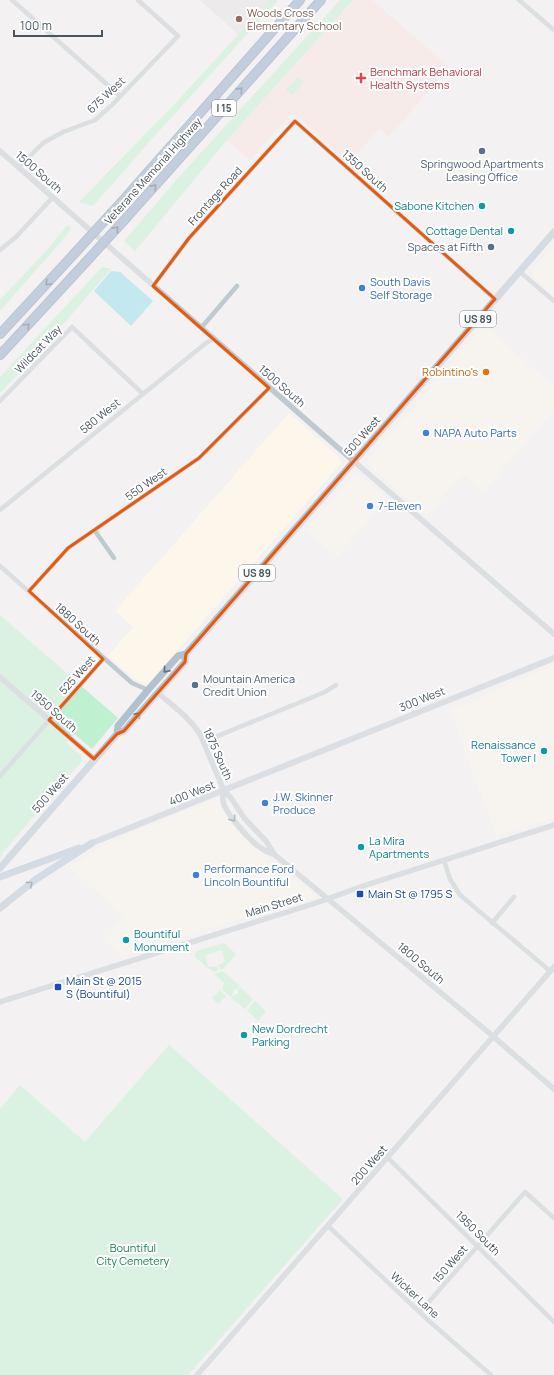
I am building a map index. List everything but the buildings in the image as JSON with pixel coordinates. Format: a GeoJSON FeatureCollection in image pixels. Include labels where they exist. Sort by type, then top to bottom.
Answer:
{"type":"FeatureCollection","features":[{"type":"Feature","properties":{"kind":"highway","name":"Veterans Memorial Highway"},"geometry":{"type":"LineString","coordinates":[[0,334],[117,207],[300,0]]}},
{"type":"Feature","properties":{"kind":"highway","name":"Veterans Memorial Highway"},"geometry":{"type":"LineString","coordinates":[[0,355],[128,216],[321,0]]}},
{"type":"Feature","properties":{"kind":"main road","name":"500 West"},"geometry":{"type":"LineString","coordinates":[[0,868],[94,759],[117,734],[124,731],[158,693],[185,662],[186,654],[554,232]]}},
{"type":"Feature","properties":{"kind":"main road","name":"500 West"},"geometry":{"type":"LineString","coordinates":[[117,734],[118,726],[148,690],[178,656],[186,654]]}},
{"type":"Feature","properties":{"kind":"main road","name":"300 West"},"geometry":{"type":"LineString","coordinates":[[299,760],[554,658]]}},
{"type":"Feature","properties":{"kind":"main road","name":"400 West"},"geometry":{"type":"LineString","coordinates":[[92,843],[299,760]]}},
{"type":"Feature","properties":{"kind":"main road"},"geometry":{"type":"LineString","coordinates":[[0,877],[92,843]]}},
{"type":"Feature","properties":{"kind":"main road"},"geometry":{"type":"LineString","coordinates":[[0,908],[35,880],[92,843]]}},
{"type":"Feature","properties":{"kind":"street"},"geometry":{"type":"LineString","coordinates":[[12,0],[120,96]]}},
{"type":"Feature","properties":{"kind":"street","name":"675 West"},"geometry":{"type":"LineString","coordinates":[[18,168],[43,143],[63,132],[95,120],[112,105],[178,36],[138,0]]}},
{"type":"Feature","properties":{"kind":"street"},"geometry":{"type":"LineString","coordinates":[[519,0],[554,30]]}},
{"type":"Feature","properties":{"kind":"street","name":"Frontage Road"},"geometry":{"type":"LineString","coordinates":[[153,286],[189,238],[295,121]]}},
{"type":"Feature","properties":{"kind":"street","name":"1350 South"},"geometry":{"type":"LineString","coordinates":[[295,121],[495,299]]}},
{"type":"Feature","properties":{"kind":"street","name":"1500 South"},"geometry":{"type":"LineString","coordinates":[[0,151],[269,388],[554,634]]}},
{"type":"Feature","properties":{"kind":"street"},"geometry":{"type":"LineString","coordinates":[[0,250],[16,237],[53,197]]}},
{"type":"Feature","properties":{"kind":"street"},"geometry":{"type":"LineString","coordinates":[[520,271],[554,301]]}},
{"type":"Feature","properties":{"kind":"street"},"geometry":{"type":"LineString","coordinates":[[201,328],[237,286]]}},
{"type":"Feature","properties":{"kind":"street","name":"Wildcat Way"},"geometry":{"type":"LineString","coordinates":[[0,401],[72,327],[142,393]]}},
{"type":"Feature","properties":{"kind":"street","name":"580 West"},"geometry":{"type":"LineString","coordinates":[[0,510],[142,393],[213,339]]}},
{"type":"Feature","properties":{"kind":"street","name":"550 West"},"geometry":{"type":"LineString","coordinates":[[29,591],[68,548],[95,531],[199,458],[269,388]]}},
{"type":"Feature","properties":{"kind":"street"},"geometry":{"type":"LineString","coordinates":[[95,531],[114,558]]}},
{"type":"Feature","properties":{"kind":"street","name":"1880 South"},"geometry":{"type":"LineString","coordinates":[[0,566],[103,659],[132,683],[148,690]]}},
{"type":"Feature","properties":{"kind":"street","name":"525 West"},"geometry":{"type":"LineString","coordinates":[[0,776],[103,659]]}},
{"type":"Feature","properties":{"kind":"street","name":"1950 South"},"geometry":{"type":"LineString","coordinates":[[0,677],[94,759]]}},
{"type":"Feature","properties":{"kind":"street"},"geometry":{"type":"LineString","coordinates":[[203,742],[325,692],[336,685]]}},
{"type":"Feature","properties":{"kind":"street","name":"1875 South"},"geometry":{"type":"LineString","coordinates":[[158,693],[193,723],[200,734],[224,791]]}},
{"type":"Feature","properties":{"kind":"street","name":"1800 South"},"geometry":{"type":"LineString","coordinates":[[224,791],[222,801],[236,823],[260,848],[275,855],[328,898],[554,1089]]}},
{"type":"Feature","properties":{"kind":"street","name":"1800 South"},"geometry":{"type":"LineString","coordinates":[[224,791],[231,798],[245,819],[266,841],[275,855]]}},
{"type":"Feature","properties":{"kind":"street","name":"Main Street"},"geometry":{"type":"LineString","coordinates":[[0,1002],[554,825]]}},
{"type":"Feature","properties":{"kind":"street"},"geometry":{"type":"LineString","coordinates":[[444,860],[450,879],[460,895],[492,923],[552,969]]}},
{"type":"Feature","properties":{"kind":"street"},"geometry":{"type":"LineString","coordinates":[[492,923],[514,897]]}},
{"type":"Feature","properties":{"kind":"street","name":"200 West"},"geometry":{"type":"LineString","coordinates":[[198,1375],[552,969]]}},
{"type":"Feature","properties":{"kind":"street","name":"1950 South"},"geometry":{"type":"LineString","coordinates":[[388,1158],[554,1322]]}},
{"type":"Feature","properties":{"kind":"street","name":"150 West"},"geometry":{"type":"LineString","coordinates":[[420,1312],[525,1192],[554,1218]]}},
{"type":"Feature","properties":{"kind":"street","name":"Wicker Lane"},"geometry":{"type":"LineString","coordinates":[[328,1226],[420,1312],[491,1375]]}},
{"type":"Feature","properties":{"kind":"highlighted area"},"geometry":{"type":"Polygon","coordinates":[[[295,121],[495,299],[186,654],[185,662],[124,731],[117,734],[94,759],[49,720],[103,659],[29,591],[68,548],[199,458],[269,388],[153,286],[189,238],[295,121]]]}},
{"type":"Feature","properties":{"kind":"shaded area","name":"Woods Cross Elementary School"},"geometry":{"type":"Polygon","coordinates":[[[200,0],[274,0],[241,37],[200,0]]]}},
{"type":"Feature","properties":{"kind":"shaded area","name":"Benchmark Behavioral Health Systems"},"geometry":{"type":"Polygon","coordinates":[[[353,0],[372,0],[449,67],[389,137],[379,129],[349,162],[294,114],[290,115],[250,160],[227,140],[353,0]]]}},
{"type":"Feature","properties":{"kind":"shaded area"},"geometry":{"type":"Polygon","coordinates":[[[554,244],[554,296],[533,277],[531,272],[554,244]]]}},
{"type":"Feature","properties":{"kind":"shaded area"},"geometry":{"type":"Polygon","coordinates":[[[484,324],[554,387],[554,410],[483,492],[462,474],[427,516],[369,466],[367,461],[484,324]]]}},
{"type":"Feature","properties":{"kind":"shaded area"},"geometry":{"type":"Polygon","coordinates":[[[289,413],[340,458],[341,463],[149,683],[147,684],[136,680],[108,656],[133,627],[115,611],[289,413]]]}},
{"type":"Feature","properties":{"kind":"shaded area"},"geometry":{"type":"Polygon","coordinates":[[[356,473],[387,498],[337,557],[305,530],[356,473]]]}},
{"type":"Feature","properties":{"kind":"shaded area"},"geometry":{"type":"Polygon","coordinates":[[[554,665],[554,818],[496,836],[450,710],[554,665]]]}},
{"type":"Feature","properties":{"kind":"shaded area"},"geometry":{"type":"Polygon","coordinates":[[[220,797],[232,820],[240,830],[266,855],[317,897],[239,919],[120,957],[105,940],[124,917],[69,867],[111,841],[220,797]]]}},
{"type":"Feature","properties":{"kind":"green space"},"geometry":{"type":"Polygon","coordinates":[[[270,0],[278,0],[93,206],[79,202],[170,109],[270,0]]]}},
{"type":"Feature","properties":{"kind":"green space"},"geometry":{"type":"Polygon","coordinates":[[[340,0],[353,0],[227,140],[135,251],[124,241],[179,177],[340,0]]]}},
{"type":"Feature","properties":{"kind":"green space"},"geometry":{"type":"Polygon","coordinates":[[[298,77],[304,82],[292,95],[286,90],[298,77]]]}},
{"type":"Feature","properties":{"kind":"green space"},"geometry":{"type":"Polygon","coordinates":[[[67,225],[71,228],[65,237],[0,311],[0,300],[47,250],[67,225]]]}},
{"type":"Feature","properties":{"kind":"green space"},"geometry":{"type":"Polygon","coordinates":[[[102,267],[111,269],[59,329],[0,393],[0,377],[102,267]]]}},
{"type":"Feature","properties":{"kind":"green space"},"geometry":{"type":"Polygon","coordinates":[[[0,615],[118,718],[92,749],[74,734],[66,743],[81,755],[82,761],[3,852],[0,860],[0,615]]]}},
{"type":"Feature","properties":{"kind":"green space"},"geometry":{"type":"Polygon","coordinates":[[[224,943],[236,954],[221,970],[218,965],[225,962],[222,950],[205,955],[208,967],[217,966],[219,970],[213,972],[195,957],[196,951],[224,943]]]}},
{"type":"Feature","properties":{"kind":"green space"},"geometry":{"type":"Polygon","coordinates":[[[223,971],[240,986],[233,990],[231,997],[222,989],[224,983],[214,974],[223,971]]]}},
{"type":"Feature","properties":{"kind":"green space"},"geometry":{"type":"Polygon","coordinates":[[[240,987],[253,999],[245,1009],[231,998],[238,994],[240,987]]]}},
{"type":"Feature","properties":{"kind":"green space"},"geometry":{"type":"Polygon","coordinates":[[[220,990],[226,996],[218,1004],[212,998],[220,990]]]}},
{"type":"Feature","properties":{"kind":"green space"},"geometry":{"type":"Polygon","coordinates":[[[255,1001],[266,1011],[258,1021],[247,1011],[255,1001]]]}},
{"type":"Feature","properties":{"kind":"green space","name":"Bountiful City Cemetery"},"geometry":{"type":"Polygon","coordinates":[[[169,1045],[343,1199],[188,1375],[0,1375],[0,1109],[20,1085],[85,1142],[169,1045]]]}},
{"type":"Feature","properties":{"kind":"water"},"geometry":{"type":"Polygon","coordinates":[[[111,271],[120,272],[153,301],[131,326],[94,291],[111,271]]]}},
{"type":"Feature","properties":{"kind":"place","name":"Woods Cross Elementary School"},"geometry":{"type":"Point","coordinates":[239,19]}},
{"type":"Feature","properties":{"kind":"place","name":"Benchmark Behavioral Health Systems"},"geometry":{"type":"Point","coordinates":[361,78]}},
{"type":"Feature","properties":{"kind":"place","name":"Springwood Apartments Leasing Office"},"geometry":{"type":"Point","coordinates":[482,151]}},
{"type":"Feature","properties":{"kind":"place","name":"Sabone Kitchen"},"geometry":{"type":"Point","coordinates":[482,206]}},
{"type":"Feature","properties":{"kind":"place","name":"Cottage Dental"},"geometry":{"type":"Point","coordinates":[511,231]}},
{"type":"Feature","properties":{"kind":"place","name":"Spaces at Fifth"},"geometry":{"type":"Point","coordinates":[491,247]}},
{"type":"Feature","properties":{"kind":"place","name":"South Davis Self Storage"},"geometry":{"type":"Point","coordinates":[362,288]}},
{"type":"Feature","properties":{"kind":"place","name":"Robintino's"},"geometry":{"type":"Point","coordinates":[486,372]}},
{"type":"Feature","properties":{"kind":"place","name":"NAPA Auto Parts"},"geometry":{"type":"Point","coordinates":[426,433]}},
{"type":"Feature","properties":{"kind":"place","name":"7-Eleven"},"geometry":{"type":"Point","coordinates":[370,506]}},
{"type":"Feature","properties":{"kind":"place","name":"Mountain America Credit Union"},"geometry":{"type":"Point","coordinates":[195,685]}},
{"type":"Feature","properties":{"kind":"place","name":"Renaissance Tower I"},"geometry":{"type":"Point","coordinates":[544,751]}},
{"type":"Feature","properties":{"kind":"place","name":"J.W. Skinner Produce"},"geometry":{"type":"Point","coordinates":[265,803]}},
{"type":"Feature","properties":{"kind":"place","name":"La Mira Apartments"},"geometry":{"type":"Point","coordinates":[361,847]}},
{"type":"Feature","properties":{"kind":"place","name":"Performance Ford Lincoln Bountiful"},"geometry":{"type":"Point","coordinates":[196,875]}},
{"type":"Feature","properties":{"kind":"place","name":"Main St @ 1795 S"},"geometry":{"type":"Point","coordinates":[360,894]}},
{"type":"Feature","properties":{"kind":"place","name":"Bountiful Monument"},"geometry":{"type":"Point","coordinates":[126,940]}},
{"type":"Feature","properties":{"kind":"place","name":"Main St @ 2015 S (Bountiful)"},"geometry":{"type":"Point","coordinates":[58,987]}},
{"type":"Feature","properties":{"kind":"place","name":"New Dordrecht Parking"},"geometry":{"type":"Point","coordinates":[244,1035]}}]}
